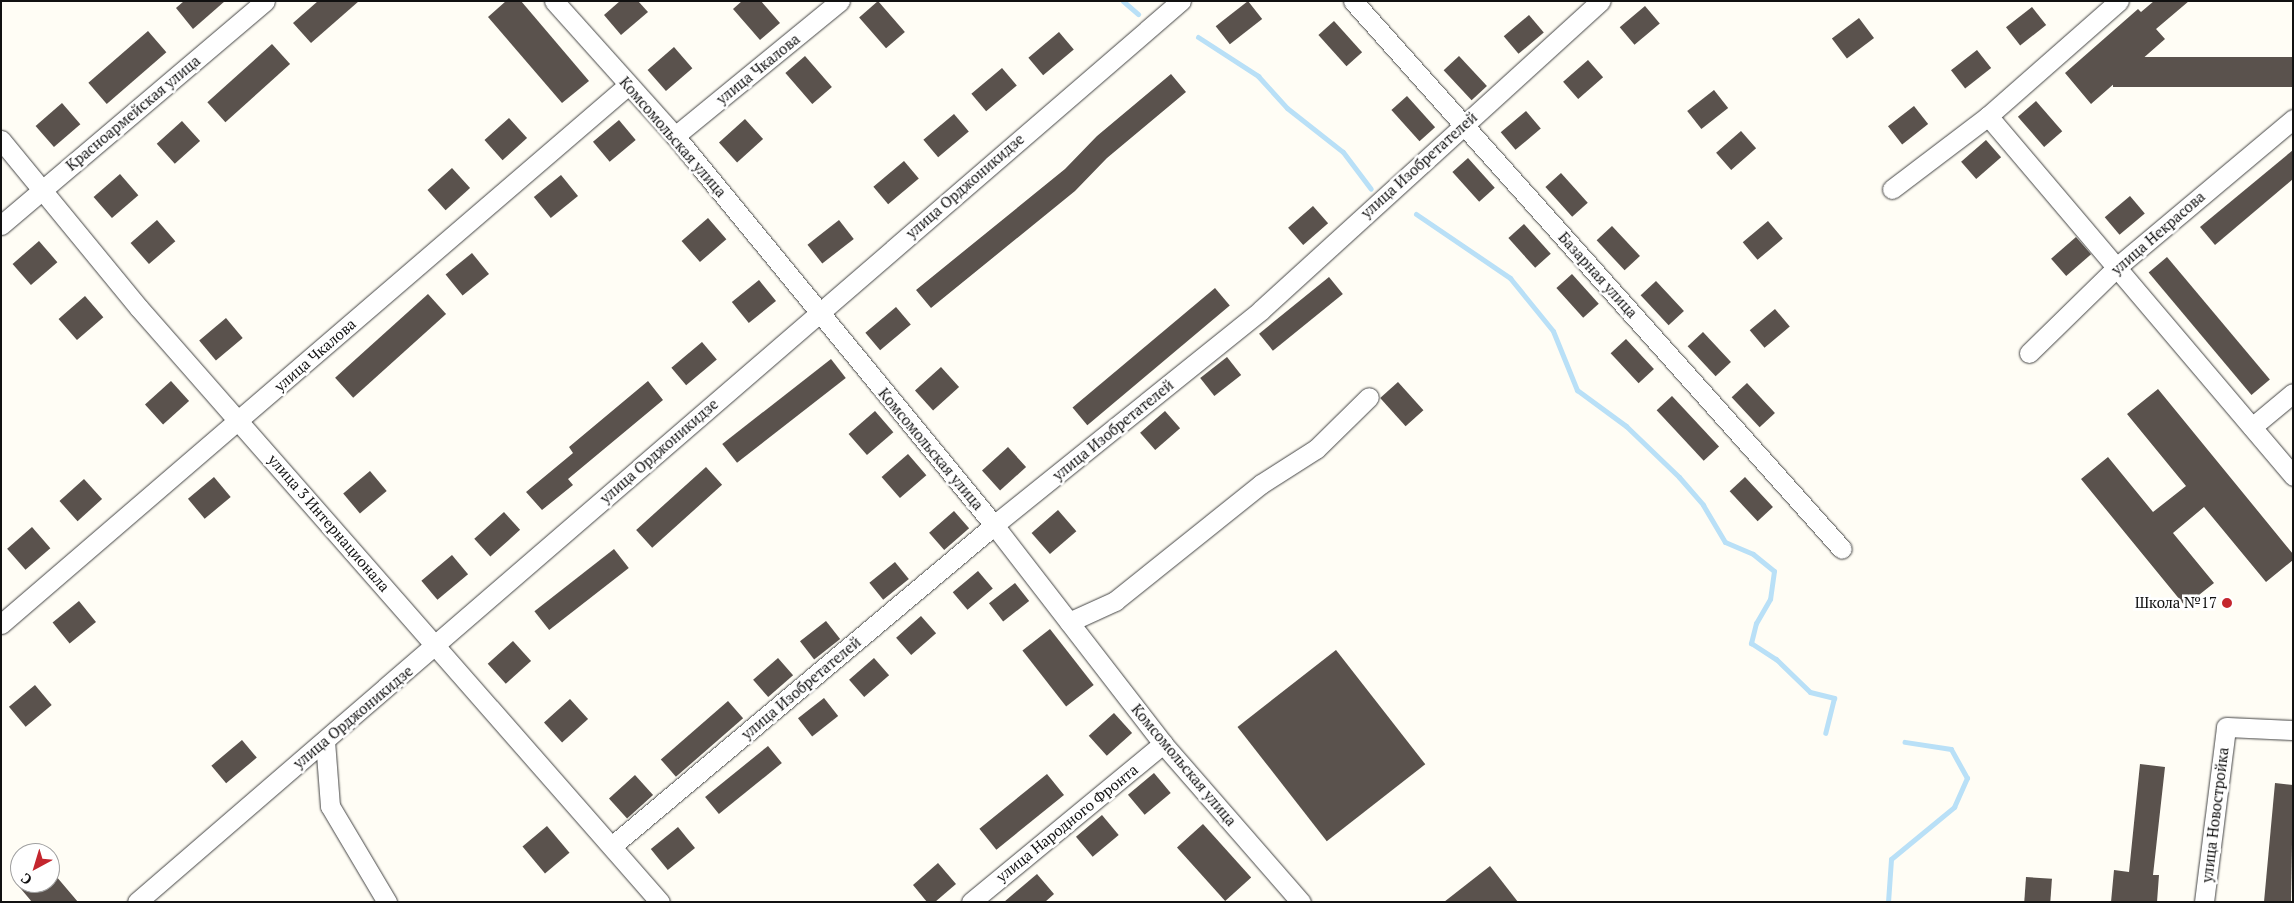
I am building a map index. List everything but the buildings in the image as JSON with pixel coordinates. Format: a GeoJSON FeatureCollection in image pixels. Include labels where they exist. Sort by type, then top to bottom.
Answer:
{"type":"FeatureCollection","features":[{"type":"Feature","properties":{"kind":"street","name":"Красноармейская улица"},"geometry":{"type":"LineString","coordinates":[[1,225],[265,1]]}},
{"type":"Feature","properties":{"kind":"street","name":"Комсомольская улица"},"geometry":{"type":"LineString","coordinates":[[554,1],[675,136],[994,526],[1163,744],[1301,902]]}},
{"type":"Feature","properties":{"kind":"street","name":"улица Чкалова"},"geometry":{"type":"LineString","coordinates":[[675,136],[840,1]]}},
{"type":"Feature","properties":{"kind":"street","name":"улица Орджоникидзе"},"geometry":{"type":"LineString","coordinates":[[137,902],[436,648],[818,312],[1181,1]]}},
{"type":"Feature","properties":{"kind":"street","name":"Базарная улица"},"geometry":{"type":"LineString","coordinates":[[1353,1],[1842,549]]}},
{"type":"Feature","properties":{"kind":"street","name":"улица Изобретателей"},"geometry":{"type":"LineString","coordinates":[[613,846],[994,526],[1261,310],[1601,1]]}},
{"type":"Feature","properties":{"kind":"street"},"geometry":{"type":"LineString","coordinates":[[1892,189],[1988,116],[2119,1]]}},
{"type":"Feature","properties":{"kind":"street","name":"улица Чкалова"},"geometry":{"type":"LineString","coordinates":[[1,624],[628,85]]}},
{"type":"Feature","properties":{"kind":"street"},"geometry":{"type":"LineString","coordinates":[[1988,116],[2118,266],[2293,476]]}},
{"type":"Feature","properties":{"kind":"street","name":"улица Некрасова"},"geometry":{"type":"LineString","coordinates":[[2029,353],[2118,266],[2293,119]]}},
{"type":"Feature","properties":{"kind":"street","name":"улица 3 Интернационала"},"geometry":{"type":"LineString","coordinates":[[1,140],[139,308],[240,420],[436,648],[613,846],[660,902]]}},
{"type":"Feature","properties":{"kind":"street"},"geometry":{"type":"LineString","coordinates":[[2252,427],[2293,393]]}},
{"type":"Feature","properties":{"kind":"street"},"geometry":{"type":"LineString","coordinates":[[1069,622],[1115,601],[1261,484],[1316,449],[1368,397]]}},
{"type":"Feature","properties":{"kind":"street","name":"улица Новостройка"},"geometry":{"type":"LineString","coordinates":[[2204,902],[2226,727],[2293,730]]}},
{"type":"Feature","properties":{"kind":"street"},"geometry":{"type":"LineString","coordinates":[[325,741],[330,806],[387,902]]}},
{"type":"Feature","properties":{"kind":"street","name":"улица Народного Фронта"},"geometry":{"type":"LineString","coordinates":[[971,902],[1163,744]]}},
{"type":"Feature","properties":{"kind":"waterway"},"geometry":{"type":"LineString","coordinates":[[1123,1],[1138,14]]}},
{"type":"Feature","properties":{"kind":"waterway"},"geometry":{"type":"LineString","coordinates":[[1198,37],[1258,76],[1287,108],[1343,152],[1371,189]]}},
{"type":"Feature","properties":{"kind":"waterway"},"geometry":{"type":"LineString","coordinates":[[1416,214],[1510,278],[1553,331],[1577,390],[1626,426],[1679,477],[1703,505],[1725,542],[1753,554],[1774,571],[1770,599],[1756,623],[1751,643],[1776,659],[1810,692],[1834,698],[1825,733]]}},
{"type":"Feature","properties":{"kind":"waterway"},"geometry":{"type":"LineString","coordinates":[[1888,902],[1891,859],[1954,807],[1967,778],[1951,749],[1905,742]]}},
{"type":"Feature","properties":{"kind":"place","name":"Школа №17"},"geometry":{"type":"Point","coordinates":[2227,603]}}]}
